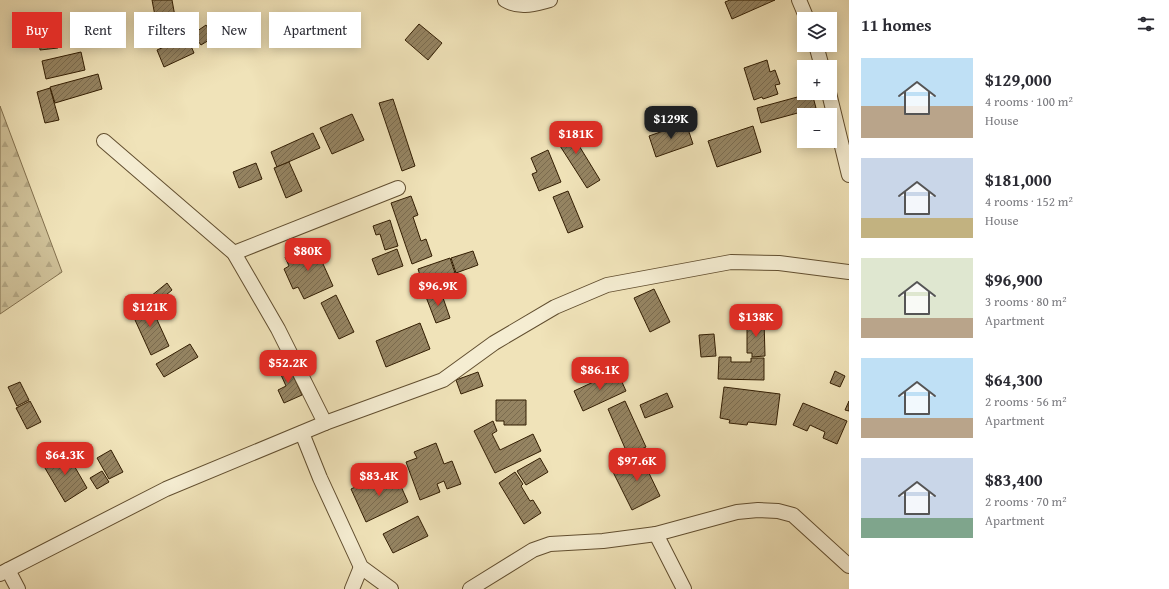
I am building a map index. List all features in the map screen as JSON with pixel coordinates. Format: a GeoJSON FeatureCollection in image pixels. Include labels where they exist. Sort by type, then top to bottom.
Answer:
{"type":"FeatureCollection","features":[{"type":"Feature","properties":{"kind":"street"},"geometry":{"type":"LineString","coordinates":[[505,0],[512,4],[526,6],[550,0]]}},
{"type":"Feature","properties":{"kind":"street"},"geometry":{"type":"LineString","coordinates":[[799,0],[804,12]]}},
{"type":"Feature","properties":{"kind":"street"},"geometry":{"type":"LineString","coordinates":[[830,100],[845,146],[849,175]]}},
{"type":"Feature","properties":{"kind":"street"},"geometry":{"type":"LineString","coordinates":[[104,141],[234,253],[278,329],[325,423]]}},
{"type":"Feature","properties":{"kind":"street"},"geometry":{"type":"LineString","coordinates":[[234,253],[398,188]]}},
{"type":"Feature","properties":{"kind":"street"},"geometry":{"type":"LineString","coordinates":[[18,589],[4,572],[166,489],[302,434],[325,423],[443,380],[494,343],[554,307],[607,285],[731,262],[779,262],[849,272]]}},
{"type":"Feature","properties":{"kind":"street"},"geometry":{"type":"LineString","coordinates":[[302,434],[320,478],[361,567],[391,589]]}},
{"type":"Feature","properties":{"kind":"street"},"geometry":{"type":"LineString","coordinates":[[470,589],[533,550],[550,544],[602,541],[656,534],[737,512],[778,511],[793,515],[849,566]]}},
{"type":"Feature","properties":{"kind":"street"},"geometry":{"type":"LineString","coordinates":[[656,534],[684,589]]}},
{"type":"Feature","properties":{"kind":"street"},"geometry":{"type":"LineString","coordinates":[[352,589],[361,567]]}},
{"type":"Feature","properties":{"kind":"green space"},"geometry":{"type":"Polygon","coordinates":[[[0,106],[62,272],[0,314],[0,106]]]}},
{"type":"Feature","properties":{"kind":"building"},"geometry":{"type":"Polygon","coordinates":[[[152,0],[172,0],[174,12],[154,12],[152,0]]]}},
{"type":"Feature","properties":{"kind":"building"},"geometry":{"type":"Polygon","coordinates":[[[730,0],[775,0],[732,19],[725,2],[730,0]]]}},
{"type":"Feature","properties":{"kind":"building"},"geometry":{"type":"Polygon","coordinates":[[[419,24],[442,43],[428,60],[405,40],[419,24]]]}},
{"type":"Feature","properties":{"kind":"building"},"geometry":{"type":"Polygon","coordinates":[[[206,25],[207,26],[207,41],[201,45],[199,42],[199,30],[206,25]]]}},
{"type":"Feature","properties":{"kind":"building"},"geometry":{"type":"Polygon","coordinates":[[[40,48],[58,48],[40,50],[40,48]]]}},
{"type":"Feature","properties":{"kind":"building"},"geometry":{"type":"Polygon","coordinates":[[[162,48],[192,48],[194,53],[164,67],[157,50],[162,48]]]}},
{"type":"Feature","properties":{"kind":"building"},"geometry":{"type":"Polygon","coordinates":[[[81,52],[85,70],[46,79],[42,61],[81,52]]]}},
{"type":"Feature","properties":{"kind":"building"},"geometry":{"type":"Polygon","coordinates":[[[767,60],[770,72],[775,70],[780,84],[775,85],[778,94],[763,99],[762,97],[754,100],[744,68],[767,60]]]}},
{"type":"Feature","properties":{"kind":"building"},"geometry":{"type":"Polygon","coordinates":[[[98,74],[102,89],[55,103],[50,87],[98,74]]]}},
{"type":"Feature","properties":{"kind":"building"},"geometry":{"type":"Polygon","coordinates":[[[50,88],[59,120],[45,123],[37,92],[50,88]]]}},
{"type":"Feature","properties":{"kind":"building"},"geometry":{"type":"Polygon","coordinates":[[[797,97],[797,100],[814,100],[816,108],[797,108],[797,113],[761,123],[757,108],[797,97]]]}},
{"type":"Feature","properties":{"kind":"building"},"geometry":{"type":"Polygon","coordinates":[[[393,99],[415,166],[402,171],[379,103],[393,99]]]}},
{"type":"Feature","properties":{"kind":"building"},"geometry":{"type":"Polygon","coordinates":[[[352,114],[364,140],[332,154],[320,128],[352,114]]]}},
{"type":"Feature","properties":{"kind":"building"},"geometry":{"type":"Polygon","coordinates":[[[686,123],[693,144],[656,157],[649,136],[686,123]]]}},
{"type":"Feature","properties":{"kind":"building"},"geometry":{"type":"Polygon","coordinates":[[[570,124],[581,142],[578,144],[600,180],[587,188],[553,135],[570,124]]]}},
{"type":"Feature","properties":{"kind":"building"},"geometry":{"type":"Polygon","coordinates":[[[753,126],[761,152],[717,167],[708,141],[753,126]]]}},
{"type":"Feature","properties":{"kind":"building"},"geometry":{"type":"Polygon","coordinates":[[[313,133],[320,148],[277,167],[271,152],[313,133]]]}},
{"type":"Feature","properties":{"kind":"building"},"geometry":{"type":"Polygon","coordinates":[[[548,150],[561,182],[539,191],[532,174],[537,172],[531,158],[548,150]]]}},
{"type":"Feature","properties":{"kind":"building"},"geometry":{"type":"Polygon","coordinates":[[[289,162],[302,191],[286,198],[274,168],[289,162]]]}},
{"type":"Feature","properties":{"kind":"building"},"geometry":{"type":"Polygon","coordinates":[[[256,163],[262,179],[239,188],[233,172],[256,163]]]}},
{"type":"Feature","properties":{"kind":"building"},"geometry":{"type":"Polygon","coordinates":[[[568,191],[583,227],[568,233],[553,197],[568,191]]]}},
{"type":"Feature","properties":{"kind":"building"},"geometry":{"type":"Polygon","coordinates":[[[411,196],[418,215],[413,217],[421,241],[426,239],[432,256],[412,264],[391,203],[411,196]]]}},
{"type":"Feature","properties":{"kind":"building"},"geometry":{"type":"Polygon","coordinates":[[[390,220],[398,246],[385,250],[380,234],[376,235],[373,226],[390,220]]]}},
{"type":"Feature","properties":{"kind":"building"},"geometry":{"type":"Polygon","coordinates":[[[314,244],[333,286],[304,299],[298,287],[293,289],[284,269],[289,266],[285,257],[314,244]]]}},
{"type":"Feature","properties":{"kind":"building"},"geometry":{"type":"Polygon","coordinates":[[[397,249],[403,266],[378,275],[372,259],[397,249]]]}},
{"type":"Feature","properties":{"kind":"building"},"geometry":{"type":"Polygon","coordinates":[[[473,251],[478,265],[456,273],[451,258],[473,251]]]}},
{"type":"Feature","properties":{"kind":"building"},"geometry":{"type":"Polygon","coordinates":[[[450,258],[455,273],[435,280],[438,291],[426,295],[418,269],[450,258]]]}},
{"type":"Feature","properties":{"kind":"building"},"geometry":{"type":"Polygon","coordinates":[[[167,283],[172,290],[166,295],[173,305],[164,312],[151,296],[167,283]]]}},
{"type":"Feature","properties":{"kind":"building"},"geometry":{"type":"Polygon","coordinates":[[[654,289],[670,322],[650,332],[634,298],[654,289]]]}},
{"type":"Feature","properties":{"kind":"building"},"geometry":{"type":"Polygon","coordinates":[[[441,292],[450,318],[436,323],[426,297],[441,292]]]}},
{"type":"Feature","properties":{"kind":"building"},"geometry":{"type":"Polygon","coordinates":[[[336,295],[354,332],[339,339],[321,303],[336,295]]]}},
{"type":"Feature","properties":{"kind":"building"},"geometry":{"type":"Polygon","coordinates":[[[148,300],[169,346],[151,355],[130,309],[148,300]]]}},
{"type":"Feature","properties":{"kind":"building"},"geometry":{"type":"Polygon","coordinates":[[[747,320],[764,320],[765,356],[752,357],[752,353],[747,353],[747,320]]]}},
{"type":"Feature","properties":{"kind":"building"},"geometry":{"type":"Polygon","coordinates":[[[420,323],[430,349],[386,367],[376,341],[420,323]]]}},
{"type":"Feature","properties":{"kind":"building"},"geometry":{"type":"Polygon","coordinates":[[[714,334],[716,356],[701,357],[699,335],[714,334]]]}},
{"type":"Feature","properties":{"kind":"building"},"geometry":{"type":"Polygon","coordinates":[[[190,344],[198,357],[164,377],[156,364],[190,344]]]}},
{"type":"Feature","properties":{"kind":"building"},"geometry":{"type":"Polygon","coordinates":[[[719,357],[731,357],[731,362],[751,362],[751,358],[764,358],[764,380],[718,379],[719,357]]]}},
{"type":"Feature","properties":{"kind":"building"},"geometry":{"type":"Polygon","coordinates":[[[287,362],[302,395],[284,403],[278,390],[286,386],[277,366],[287,362]]]}},
{"type":"Feature","properties":{"kind":"building"},"geometry":{"type":"Polygon","coordinates":[[[617,371],[626,391],[583,411],[574,391],[617,371]]]}},
{"type":"Feature","properties":{"kind":"building"},"geometry":{"type":"Polygon","coordinates":[[[835,371],[845,376],[840,387],[830,383],[835,371]]]}},
{"type":"Feature","properties":{"kind":"building"},"geometry":{"type":"Polygon","coordinates":[[[478,372],[483,386],[461,394],[456,380],[478,372]]]}},
{"type":"Feature","properties":{"kind":"building"},"geometry":{"type":"Polygon","coordinates":[[[20,382],[29,400],[17,406],[8,387],[20,382]]]}},
{"type":"Feature","properties":{"kind":"building"},"geometry":{"type":"Polygon","coordinates":[[[724,387],[780,394],[776,425],[748,422],[747,425],[729,423],[730,420],[720,418],[724,387]]]}},
{"type":"Feature","properties":{"kind":"building"},"geometry":{"type":"Polygon","coordinates":[[[667,393],[673,407],[645,418],[640,405],[667,393]]]}},
{"type":"Feature","properties":{"kind":"building"},"geometry":{"type":"Polygon","coordinates":[[[496,400],[526,400],[526,425],[504,425],[504,421],[496,421],[496,400]]]}},
{"type":"Feature","properties":{"kind":"building"},"geometry":{"type":"Polygon","coordinates":[[[30,401],[41,422],[27,429],[16,408],[30,401]]]}},
{"type":"Feature","properties":{"kind":"building"},"geometry":{"type":"Polygon","coordinates":[[[625,401],[646,447],[628,455],[608,409],[625,401]]]}},
{"type":"Feature","properties":{"kind":"building"},"geometry":{"type":"Polygon","coordinates":[[[849,401],[849,411],[845,410],[849,401]]]}},
{"type":"Feature","properties":{"kind":"building"},"geometry":{"type":"Polygon","coordinates":[[[803,403],[847,421],[837,444],[823,438],[825,432],[810,425],[807,431],[793,425],[803,403]]]}},
{"type":"Feature","properties":{"kind":"building"},"geometry":{"type":"Polygon","coordinates":[[[493,421],[497,431],[492,434],[500,450],[533,434],[541,451],[495,473],[474,431],[493,421]]]}},
{"type":"Feature","properties":{"kind":"building"},"geometry":{"type":"Polygon","coordinates":[[[436,443],[444,464],[452,461],[461,484],[447,489],[444,481],[437,484],[440,492],[420,500],[406,462],[417,458],[414,452],[436,443]]]}},
{"type":"Feature","properties":{"kind":"building"},"geometry":{"type":"Polygon","coordinates":[[[65,450],[87,488],[65,502],[42,463],[65,450]]]}},
{"type":"Feature","properties":{"kind":"building"},"geometry":{"type":"Polygon","coordinates":[[[111,450],[123,472],[109,479],[97,458],[111,450]]]}},
{"type":"Feature","properties":{"kind":"building"},"geometry":{"type":"Polygon","coordinates":[[[645,453],[652,467],[647,469],[660,496],[632,510],[612,470],[645,453]]]}},
{"type":"Feature","properties":{"kind":"building"},"geometry":{"type":"Polygon","coordinates":[[[540,458],[548,472],[526,485],[517,471],[540,458]]]}},
{"type":"Feature","properties":{"kind":"building"},"geometry":{"type":"Polygon","coordinates":[[[102,471],[109,482],[97,489],[90,478],[102,471]]]}},
{"type":"Feature","properties":{"kind":"building"},"geometry":{"type":"Polygon","coordinates":[[[515,472],[523,484],[521,486],[530,501],[533,500],[541,513],[524,524],[499,483],[515,472]]]}},
{"type":"Feature","properties":{"kind":"building"},"geometry":{"type":"Polygon","coordinates":[[[386,473],[392,485],[399,482],[408,502],[366,522],[351,489],[386,473]]]}},
{"type":"Feature","properties":{"kind":"building"},"geometry":{"type":"Polygon","coordinates":[[[418,516],[428,536],[393,553],[383,534],[418,516]]]}}]}
